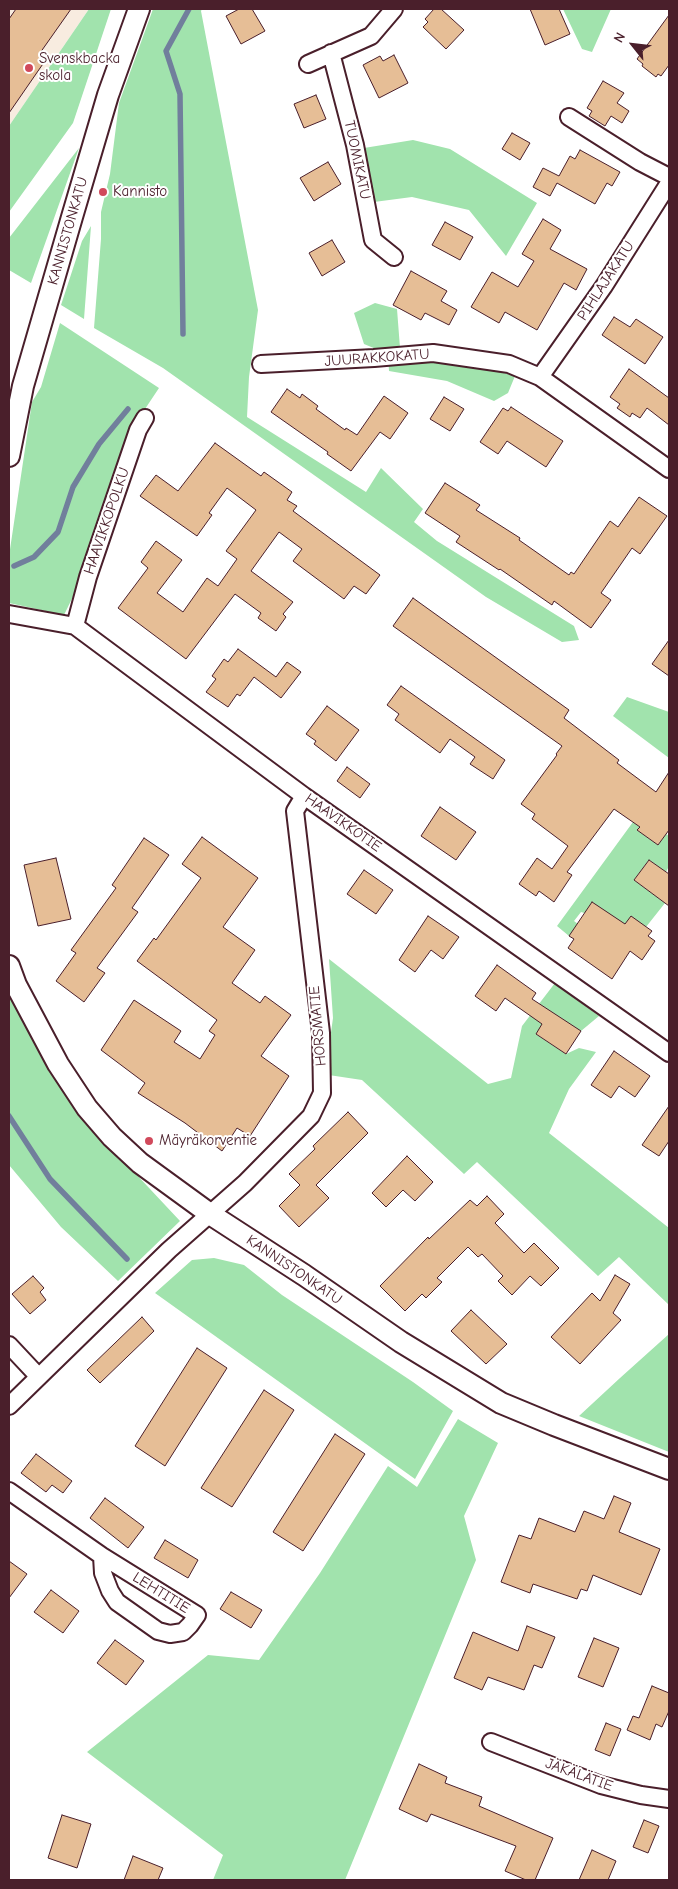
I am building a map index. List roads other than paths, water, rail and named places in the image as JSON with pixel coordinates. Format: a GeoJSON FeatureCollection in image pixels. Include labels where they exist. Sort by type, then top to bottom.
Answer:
{"type":"FeatureCollection","features":[{"type":"Feature","properties":{"kind":"street","name":"KANNISTONKATU"},"geometry":{"type":"LineString","coordinates":[[9,456],[23,386],[41,323],[108,95],[139,9]]}},
{"type":"Feature","properties":{"kind":"street"},"geometry":{"type":"LineString","coordinates":[[308,64],[371,36],[394,9]]}},
{"type":"Feature","properties":{"kind":"street","name":"TUOMIKATU"},"geometry":{"type":"LineString","coordinates":[[331,53],[355,145],[373,240],[394,257]]}},
{"type":"Feature","properties":{"kind":"street"},"geometry":{"type":"LineString","coordinates":[[569,117],[640,162],[669,177]]}},
{"type":"Feature","properties":{"kind":"street","name":"PIHLAJAKATU"},"geometry":{"type":"LineString","coordinates":[[540,377],[667,193]]}},
{"type":"Feature","properties":{"kind":"street","name":"JUURAKKOKATU"},"geometry":{"type":"LineString","coordinates":[[262,364],[433,353],[509,364],[540,377],[669,469]]}},
{"type":"Feature","properties":{"kind":"street","name":"HAAVIKKOPOLKU"},"geometry":{"type":"LineString","coordinates":[[75,626],[88,577],[138,430],[145,418]]}},
{"type":"Feature","properties":{"kind":"street","name":"HAAVIKKOTIE"},"geometry":{"type":"LineString","coordinates":[[9,614],[75,626],[304,796],[669,1053]]}},
{"type":"Feature","properties":{"kind":"street","name":"HORSMATIE"},"geometry":{"type":"LineString","coordinates":[[210,1214],[245,1183],[311,1116],[322,1093],[321,1033],[295,811],[304,796]]}},
{"type":"Feature","properties":{"kind":"street","name":"KANNISTONKATU"},"geometry":{"type":"LineString","coordinates":[[9,966],[16,985],[58,1064],[87,1108],[112,1137],[140,1163],[210,1214],[304,1275],[401,1342],[501,1403],[669,1469]]}},
{"type":"Feature","properties":{"kind":"street"},"geometry":{"type":"LineString","coordinates":[[9,1406],[169,1250],[210,1214]]}},
{"type":"Feature","properties":{"kind":"street"},"geometry":{"type":"LineString","coordinates":[[9,1345],[39,1378]]}},
{"type":"Feature","properties":{"kind":"street","name":"LEHTITIE"},"geometry":{"type":"LineString","coordinates":[[9,1490],[102,1556],[197,1615],[183,1632],[170,1634],[158,1631],[117,1602],[110,1591],[103,1573],[102,1556]]}},
{"type":"Feature","properties":{"kind":"street","name":"JÄKÄLÄTIE"},"geometry":{"type":"LineString","coordinates":[[491,1742],[601,1785],[641,1795],[669,1799]]}},
{"type":"Feature","properties":{"kind":"waterway"},"geometry":{"type":"LineString","coordinates":[[183,334],[180,94],[166,51],[189,9]]}},
{"type":"Feature","properties":{"kind":"waterway"},"geometry":{"type":"LineString","coordinates":[[14,566],[34,557],[58,532],[73,487],[99,444],[128,409]]}},
{"type":"Feature","properties":{"kind":"waterway"},"geometry":{"type":"LineString","coordinates":[[9,1116],[50,1179],[127,1259]]}},
{"type":"Feature","properties":{"kind":"place","name":"Svenskbacka skola"},"geometry":{"type":"Point","coordinates":[29,68]}},
{"type":"Feature","properties":{"kind":"place","name":"Kannisto"},"geometry":{"type":"Point","coordinates":[103,192]}},
{"type":"Feature","properties":{"kind":"place","name":"Mäyräkorventie"},"geometry":{"type":"Point","coordinates":[149,1141]}}]}
